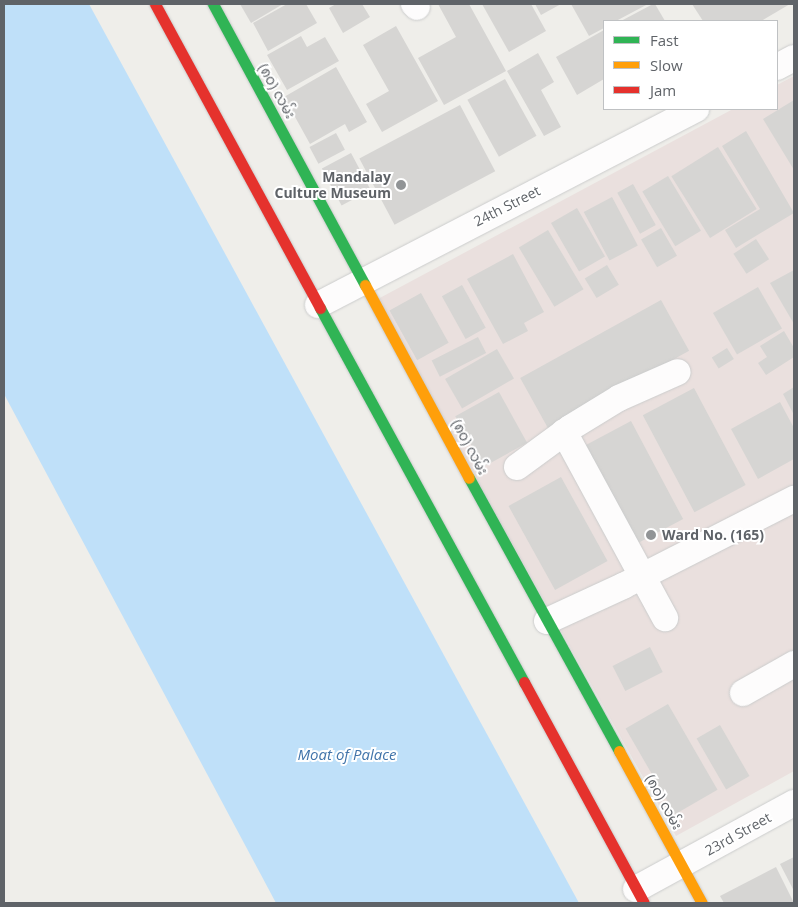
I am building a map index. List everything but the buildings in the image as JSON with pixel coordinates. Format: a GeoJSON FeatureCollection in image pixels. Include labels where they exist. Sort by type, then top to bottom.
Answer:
{"type":"FeatureCollection","features":[{"type":"Feature","properties":{"kind":"main road"},"geometry":{"type":"LineString","coordinates":[[155,4],[640,896]]}},
{"type":"Feature","properties":{"kind":"main road","name":"(၈၀) လမ်း"},"geometry":{"type":"LineString","coordinates":[[212,4],[702,903]]}},
{"type":"Feature","properties":{"kind":"street"},"geometry":{"type":"LineString","coordinates":[[778,66],[794,58]]}},
{"type":"Feature","properties":{"kind":"street","name":"24th Street"},"geometry":{"type":"LineString","coordinates":[[318,305],[694,110]]}},
{"type":"Feature","properties":{"kind":"street"},"geometry":{"type":"LineString","coordinates":[[517,466],[564,432],[619,398],[678,372]]}},
{"type":"Feature","properties":{"kind":"street"},"geometry":{"type":"LineString","coordinates":[[564,432],[665,618]]}},
{"type":"Feature","properties":{"kind":"street"},"geometry":{"type":"LineString","coordinates":[[547,621],[642,576],[794,499]]}},
{"type":"Feature","properties":{"kind":"street"},"geometry":{"type":"LineString","coordinates":[[743,693],[794,664]]}},
{"type":"Feature","properties":{"kind":"street","name":"23rd Street"},"geometry":{"type":"LineString","coordinates":[[640,896],[681,864],[794,803]]}},
{"type":"Feature","properties":{"kind":"shaded area","name":"Ward No. (165)"},"geometry":{"type":"Polygon","coordinates":[[[794,76],[794,771],[676,836],[376,300],[731,110],[778,110],[778,84],[794,76]]]}},
{"type":"Feature","properties":{"kind":"water","name":"Moat of Palace"},"geometry":{"type":"Polygon","coordinates":[[[4,4],[89,4],[579,903],[276,903],[4,394],[4,4]]]}},
{"type":"Feature","properties":{"kind":"traffic: fast"},"geometry":{"type":"LineString","coordinates":[[213,4],[365,285]]}},
{"type":"Feature","properties":{"kind":"traffic: fast"},"geometry":{"type":"LineString","coordinates":[[320,308],[524,682]]}},
{"type":"Feature","properties":{"kind":"traffic: fast"},"geometry":{"type":"LineString","coordinates":[[469,478],[619,751]]}},
{"type":"Feature","properties":{"kind":"traffic: slow"},"geometry":{"type":"LineString","coordinates":[[365,285],[469,478]]}},
{"type":"Feature","properties":{"kind":"traffic: slow"},"geometry":{"type":"LineString","coordinates":[[619,751],[702,903]]}},
{"type":"Feature","properties":{"kind":"traffic: jam"},"geometry":{"type":"LineString","coordinates":[[155,4],[320,308]]}},
{"type":"Feature","properties":{"kind":"traffic: jam"},"geometry":{"type":"LineString","coordinates":[[524,682],[644,903]]}},
{"type":"Feature","properties":{"kind":"place","name":"Mandalay Culture Museum"},"geometry":{"type":"Point","coordinates":[401,185]}},
{"type":"Feature","properties":{"kind":"place","name":"Ward No. (165)"},"geometry":{"type":"Point","coordinates":[651,535]}}]}
